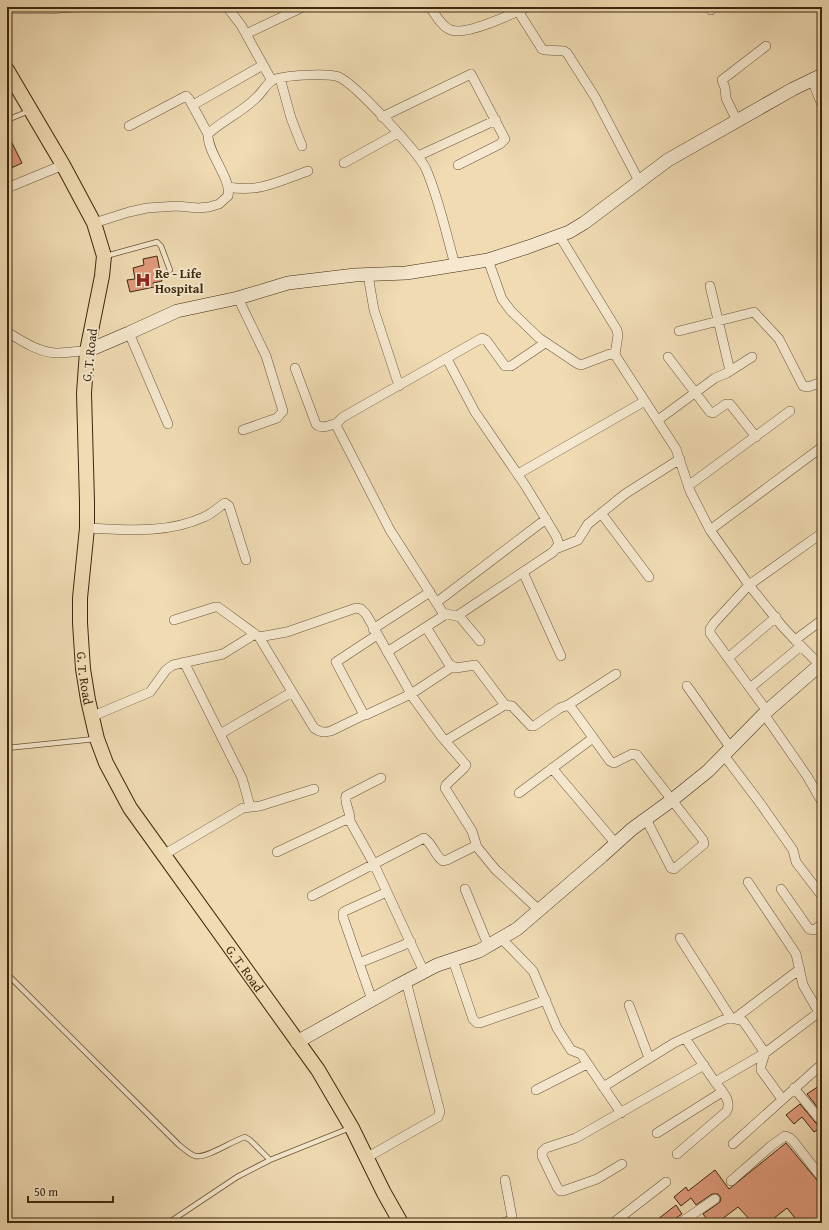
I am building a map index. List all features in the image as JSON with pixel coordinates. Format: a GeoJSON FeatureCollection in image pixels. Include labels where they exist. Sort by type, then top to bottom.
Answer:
{"type":"FeatureCollection","features":[{"type":"Feature","properties":{"kind":"main road","name":"G. T. Road"},"geometry":{"type":"LineString","coordinates":[[7,70],[63,165],[94,223],[104,256],[102,276],[87,351],[84,394],[87,528],[80,598],[83,669],[91,717],[97,739],[106,763],[127,802],[318,1070],[352,1128],[384,1193],[401,1223]]}},
{"type":"Feature","properties":{"kind":"street"},"geometry":{"type":"LineString","coordinates":[[7,9],[50,9],[74,7]]}},
{"type":"Feature","properties":{"kind":"street"},"geometry":{"type":"LineString","coordinates":[[228,7],[246,34],[263,65],[276,79],[302,146]]}},
{"type":"Feature","properties":{"kind":"street"},"geometry":{"type":"LineString","coordinates":[[246,34],[302,7]]}},
{"type":"Feature","properties":{"kind":"street"},"geometry":{"type":"LineString","coordinates":[[430,7],[447,28],[452,31],[461,31],[498,21],[527,7]]}},
{"type":"Feature","properties":{"kind":"street"},"geometry":{"type":"LineString","coordinates":[[518,11],[542,48],[546,50],[564,51],[567,53],[595,97],[639,181]]}},
{"type":"Feature","properties":{"kind":"street"},"geometry":{"type":"LineString","coordinates":[[736,121],[726,98],[722,80],[766,46]]}},
{"type":"Feature","properties":{"kind":"street"},"geometry":{"type":"LineString","coordinates":[[192,106],[263,65]]}},
{"type":"Feature","properties":{"kind":"street"},"geometry":{"type":"LineString","coordinates":[[208,134],[250,103],[276,79],[324,74],[340,77],[351,85],[398,133],[418,156],[426,169],[433,186],[455,265]]}},
{"type":"Feature","properties":{"kind":"street"},"geometry":{"type":"LineString","coordinates":[[382,117],[470,74],[473,76],[505,137],[505,140],[458,165]]}},
{"type":"Feature","properties":{"kind":"street"},"geometry":{"type":"LineString","coordinates":[[7,332],[33,347],[49,352],[87,351],[177,311],[238,298],[288,283],[368,275],[406,273],[488,260],[569,232],[589,220],[668,160],[793,89],[817,78],[822,105]]}},
{"type":"Feature","properties":{"kind":"street"},"geometry":{"type":"LineString","coordinates":[[94,223],[128,212],[147,208],[176,206],[209,208],[226,199],[228,187],[209,142],[208,134],[188,97],[183,97],[129,126]]}},
{"type":"Feature","properties":{"kind":"street"},"geometry":{"type":"LineString","coordinates":[[418,156],[496,120]]}},
{"type":"Feature","properties":{"kind":"street"},"geometry":{"type":"LineString","coordinates":[[344,163],[398,133]]}},
{"type":"Feature","properties":{"kind":"street"},"geometry":{"type":"LineString","coordinates":[[7,188],[63,165]]}},
{"type":"Feature","properties":{"kind":"street"},"geometry":{"type":"LineString","coordinates":[[228,187],[249,190],[308,172]]}},
{"type":"Feature","properties":{"kind":"street"},"geometry":{"type":"LineString","coordinates":[[559,235],[617,330],[618,335],[615,356]]}},
{"type":"Feature","properties":{"kind":"street"},"geometry":{"type":"LineString","coordinates":[[297,1042],[437,965],[479,951],[517,929],[632,829],[672,800],[708,771],[766,713],[821,664],[798,643],[749,585],[710,530],[688,486],[676,449],[615,356],[610,354],[581,365],[545,343],[520,321],[502,299],[488,260]]}},
{"type":"Feature","properties":{"kind":"street"},"geometry":{"type":"LineString","coordinates":[[368,275],[374,310],[399,386]]}},
{"type":"Feature","properties":{"kind":"street"},"geometry":{"type":"LineString","coordinates":[[710,286],[730,371]]}},
{"type":"Feature","properties":{"kind":"street"},"geometry":{"type":"LineString","coordinates":[[238,298],[266,356],[283,411],[277,418],[243,430]]}},
{"type":"Feature","properties":{"kind":"street"},"geometry":{"type":"LineString","coordinates":[[679,331],[754,312],[779,339],[803,386],[808,387],[822,382]]}},
{"type":"Feature","properties":{"kind":"street"},"geometry":{"type":"LineString","coordinates":[[129,333],[168,424]]}},
{"type":"Feature","properties":{"kind":"street"},"geometry":{"type":"LineString","coordinates":[[295,368],[316,424],[323,428],[336,423],[483,338],[505,366],[508,367],[545,343]]}},
{"type":"Feature","properties":{"kind":"street"},"geometry":{"type":"LineString","coordinates":[[668,357],[711,413],[726,404],[730,404],[756,437]]}},
{"type":"Feature","properties":{"kind":"street"},"geometry":{"type":"LineString","coordinates":[[658,420],[694,392],[752,357]]}},
{"type":"Feature","properties":{"kind":"street"},"geometry":{"type":"LineString","coordinates":[[447,359],[475,412],[518,474],[546,519],[558,540],[558,548]]}},
{"type":"Feature","properties":{"kind":"street"},"geometry":{"type":"LineString","coordinates":[[518,474],[645,401]]}},
{"type":"Feature","properties":{"kind":"street"},"geometry":{"type":"LineString","coordinates":[[688,486],[790,412]]}},
{"type":"Feature","properties":{"kind":"street"},"geometry":{"type":"LineString","coordinates":[[336,423],[390,530],[443,613],[457,616],[465,622],[480,641]]}},
{"type":"Feature","properties":{"kind":"street"},"geometry":{"type":"LineString","coordinates":[[710,530],[822,447]]}},
{"type":"Feature","properties":{"kind":"street"},"geometry":{"type":"LineString","coordinates":[[457,616],[558,548],[578,540],[588,524],[601,513],[633,488],[680,459]]}},
{"type":"Feature","properties":{"kind":"street"},"geometry":{"type":"LineString","coordinates":[[87,528],[134,530],[172,528],[204,517],[225,503],[229,506],[246,560]]}},
{"type":"Feature","properties":{"kind":"street"},"geometry":{"type":"LineString","coordinates":[[601,513],[649,577]]}},
{"type":"Feature","properties":{"kind":"street"},"geometry":{"type":"LineString","coordinates":[[437,602],[546,519]]}},
{"type":"Feature","properties":{"kind":"street"},"geometry":{"type":"LineString","coordinates":[[822,533],[749,585],[710,629],[710,633],[750,688],[797,760],[822,802]]}},
{"type":"Feature","properties":{"kind":"street"},"geometry":{"type":"LineString","coordinates":[[524,572],[561,656]]}},
{"type":"Feature","properties":{"kind":"street"},"geometry":{"type":"LineString","coordinates":[[364,715],[336,662],[430,592]]}},
{"type":"Feature","properties":{"kind":"street"},"geometry":{"type":"LineString","coordinates":[[174,620],[218,607],[257,635],[314,728],[320,732],[330,732],[411,694],[452,667],[456,668],[476,665],[505,705]]}},
{"type":"Feature","properties":{"kind":"street"},"geometry":{"type":"LineString","coordinates":[[91,717],[150,692],[166,670],[173,665],[223,654],[257,635],[287,632],[356,608],[361,609],[366,614],[411,694],[445,741],[466,766],[446,785],[445,788],[472,831],[477,847],[495,869],[539,910]]}},
{"type":"Feature","properties":{"kind":"street"},"geometry":{"type":"LineString","coordinates":[[387,652],[443,616],[443,613]]}},
{"type":"Feature","properties":{"kind":"street"},"geometry":{"type":"LineString","coordinates":[[728,658],[776,617]]}},
{"type":"Feature","properties":{"kind":"street"},"geometry":{"type":"LineString","coordinates":[[750,688],[822,620]]}},
{"type":"Feature","properties":{"kind":"street"},"geometry":{"type":"LineString","coordinates":[[426,627],[452,667]]}},
{"type":"Feature","properties":{"kind":"street"},"geometry":{"type":"LineString","coordinates":[[184,662],[242,778],[250,806]]}},
{"type":"Feature","properties":{"kind":"street"},"geometry":{"type":"LineString","coordinates":[[445,741],[505,705],[512,706],[532,726],[534,726],[560,708],[568,705],[616,674]]}},
{"type":"Feature","properties":{"kind":"street"},"geometry":{"type":"LineString","coordinates":[[687,686],[760,803],[793,850],[796,862],[822,896]]}},
{"type":"Feature","properties":{"kind":"street"},"geometry":{"type":"LineString","coordinates":[[220,734],[292,692]]}},
{"type":"Feature","properties":{"kind":"street"},"geometry":{"type":"LineString","coordinates":[[568,705],[608,759],[612,762],[632,754],[637,756],[705,843],[674,869],[672,869],[646,818]]}},
{"type":"Feature","properties":{"kind":"street"},"geometry":{"type":"LineString","coordinates":[[519,793],[593,738]]}},
{"type":"Feature","properties":{"kind":"street"},"geometry":{"type":"LineString","coordinates":[[552,768],[616,844]]}},
{"type":"Feature","properties":{"kind":"street"},"geometry":{"type":"LineString","coordinates":[[381,778],[346,796],[345,800],[350,815],[350,821],[374,864],[424,972]]}},
{"type":"Feature","properties":{"kind":"street"},"geometry":{"type":"LineString","coordinates":[[165,854],[243,808],[260,806],[314,789]]}},
{"type":"Feature","properties":{"kind":"street"},"geometry":{"type":"LineString","coordinates":[[277,852],[346,820],[350,821]]}},
{"type":"Feature","properties":{"kind":"street"},"geometry":{"type":"LineString","coordinates":[[312,896],[423,838],[428,840],[439,858],[443,861],[475,846],[477,847]]}},
{"type":"Feature","properties":{"kind":"street"},"geometry":{"type":"LineString","coordinates":[[715,1082],[765,1053],[821,1013],[805,991],[796,954],[748,882]]}},
{"type":"Feature","properties":{"kind":"street"},"geometry":{"type":"LineString","coordinates":[[465,889],[488,945]]}},
{"type":"Feature","properties":{"kind":"street"},"geometry":{"type":"LineString","coordinates":[[781,889],[809,929],[814,930],[822,924]]}},
{"type":"Feature","properties":{"kind":"street"},"geometry":{"type":"LineString","coordinates":[[372,1000],[343,917],[343,913],[387,892]]}},
{"type":"Feature","properties":{"kind":"street"},"geometry":{"type":"LineString","coordinates":[[501,938],[533,971],[555,1024],[571,1050],[580,1053],[621,1114]]}},
{"type":"Feature","properties":{"kind":"street"},"geometry":{"type":"LineString","coordinates":[[680,938],[732,1019]]}},
{"type":"Feature","properties":{"kind":"street"},"geometry":{"type":"LineString","coordinates":[[359,963],[411,942]]}},
{"type":"Feature","properties":{"kind":"street"},"geometry":{"type":"LineString","coordinates":[[453,960],[473,1020],[477,1023],[546,1000]]}},
{"type":"Feature","properties":{"kind":"street"},"geometry":{"type":"LineString","coordinates":[[732,1019],[800,969]]}},
{"type":"Feature","properties":{"kind":"street"},"geometry":{"type":"LineString","coordinates":[[366,1158],[438,1117],[440,1112],[406,981]]}},
{"type":"Feature","properties":{"kind":"street"},"geometry":{"type":"LineString","coordinates":[[629,1005],[649,1058]]}},
{"type":"Feature","properties":{"kind":"street"},"geometry":{"type":"LineString","coordinates":[[603,1087],[674,1043],[723,1020],[741,1020],[765,1053]]}},
{"type":"Feature","properties":{"kind":"street"},"geometry":{"type":"LineString","coordinates":[[677,1154],[726,1112],[729,1105],[722,1092],[685,1038]]}},
{"type":"Feature","properties":{"kind":"street"},"geometry":{"type":"LineString","coordinates":[[765,1053],[761,1070],[782,1099]]}},
{"type":"Feature","properties":{"kind":"street"},"geometry":{"type":"LineString","coordinates":[[536,1090],[587,1064]]}},
{"type":"Feature","properties":{"kind":"street"},"geometry":{"type":"LineString","coordinates":[[732,1144],[822,1064]]}},
{"type":"Feature","properties":{"kind":"street"},"geometry":{"type":"LineString","coordinates":[[622,1164],[597,1179],[563,1191],[557,1187],[542,1154],[543,1150],[546,1148],[576,1138],[704,1066]]}},
{"type":"Feature","properties":{"kind":"street"},"geometry":{"type":"LineString","coordinates":[[794,1088],[822,1122]]}},
{"type":"Feature","properties":{"kind":"street"},"geometry":{"type":"LineString","coordinates":[[657,1133],[722,1092]]}},
{"type":"Feature","properties":{"kind":"street"},"geometry":{"type":"LineString","coordinates":[[731,1181],[771,1146],[785,1136],[794,1142],[822,1178]]}},
{"type":"Feature","properties":{"kind":"street"},"geometry":{"type":"LineString","coordinates":[[503,1223],[511,1220],[512,1217],[505,1180]]}},
{"type":"Feature","properties":{"kind":"street"},"geometry":{"type":"LineString","coordinates":[[613,1223],[666,1182]]}},
{"type":"Feature","properties":{"kind":"street"},"geometry":{"type":"LineString","coordinates":[[680,1223],[715,1199]]}},
{"type":"Feature","properties":{"kind":"lane"},"geometry":{"type":"LineString","coordinates":[[7,120],[30,110]]}},
{"type":"Feature","properties":{"kind":"lane"},"geometry":{"type":"LineString","coordinates":[[104,256],[157,242],[161,246],[170,270]]}},
{"type":"Feature","properties":{"kind":"lane"},"geometry":{"type":"LineString","coordinates":[[7,748],[97,739]]}},
{"type":"Feature","properties":{"kind":"lane"},"geometry":{"type":"LineString","coordinates":[[7,974],[173,1140],[189,1153],[196,1156],[204,1156],[245,1137],[270,1160]]}},
{"type":"Feature","properties":{"kind":"lane"},"geometry":{"type":"LineString","coordinates":[[168,1223],[237,1177],[270,1160],[352,1128]]}},
{"type":"Feature","properties":{"kind":"building"},"geometry":{"type":"Polygon","coordinates":[[[7,133],[22,163],[7,170],[7,133]]]}},
{"type":"Feature","properties":{"kind":"building"},"geometry":{"type":"Polygon","coordinates":[[[157,256],[162,281],[153,283],[154,287],[130,292],[127,280],[135,279],[133,268],[144,265],[143,259],[157,256]]]}},
{"type":"Feature","properties":{"kind":"building"},"geometry":{"type":"Polygon","coordinates":[[[822,1084],[822,1113],[807,1094],[822,1084]]]}},
{"type":"Feature","properties":{"kind":"building"},"geometry":{"type":"Polygon","coordinates":[[[800,1104],[820,1128],[814,1132],[802,1117],[794,1124],[786,1115],[800,1104]]]}},
{"type":"Feature","properties":{"kind":"building"},"geometry":{"type":"Polygon","coordinates":[[[786,1143],[822,1186],[822,1223],[799,1223],[787,1208],[773,1219],[776,1223],[753,1223],[738,1207],[722,1219],[725,1223],[710,1223],[703,1214],[720,1202],[721,1198],[718,1194],[712,1194],[696,1205],[691,1198],[681,1206],[674,1197],[686,1187],[688,1191],[715,1170],[729,1189],[786,1143]]]}},
{"type":"Feature","properties":{"kind":"building"},"geometry":{"type":"Polygon","coordinates":[[[676,1205],[682,1214],[676,1218],[674,1223],[653,1223],[676,1205]]]}},
{"type":"Feature","properties":{"kind":"place","name":"Re - Life Hospital"},"geometry":{"type":"Point","coordinates":[143,280]}}]}
